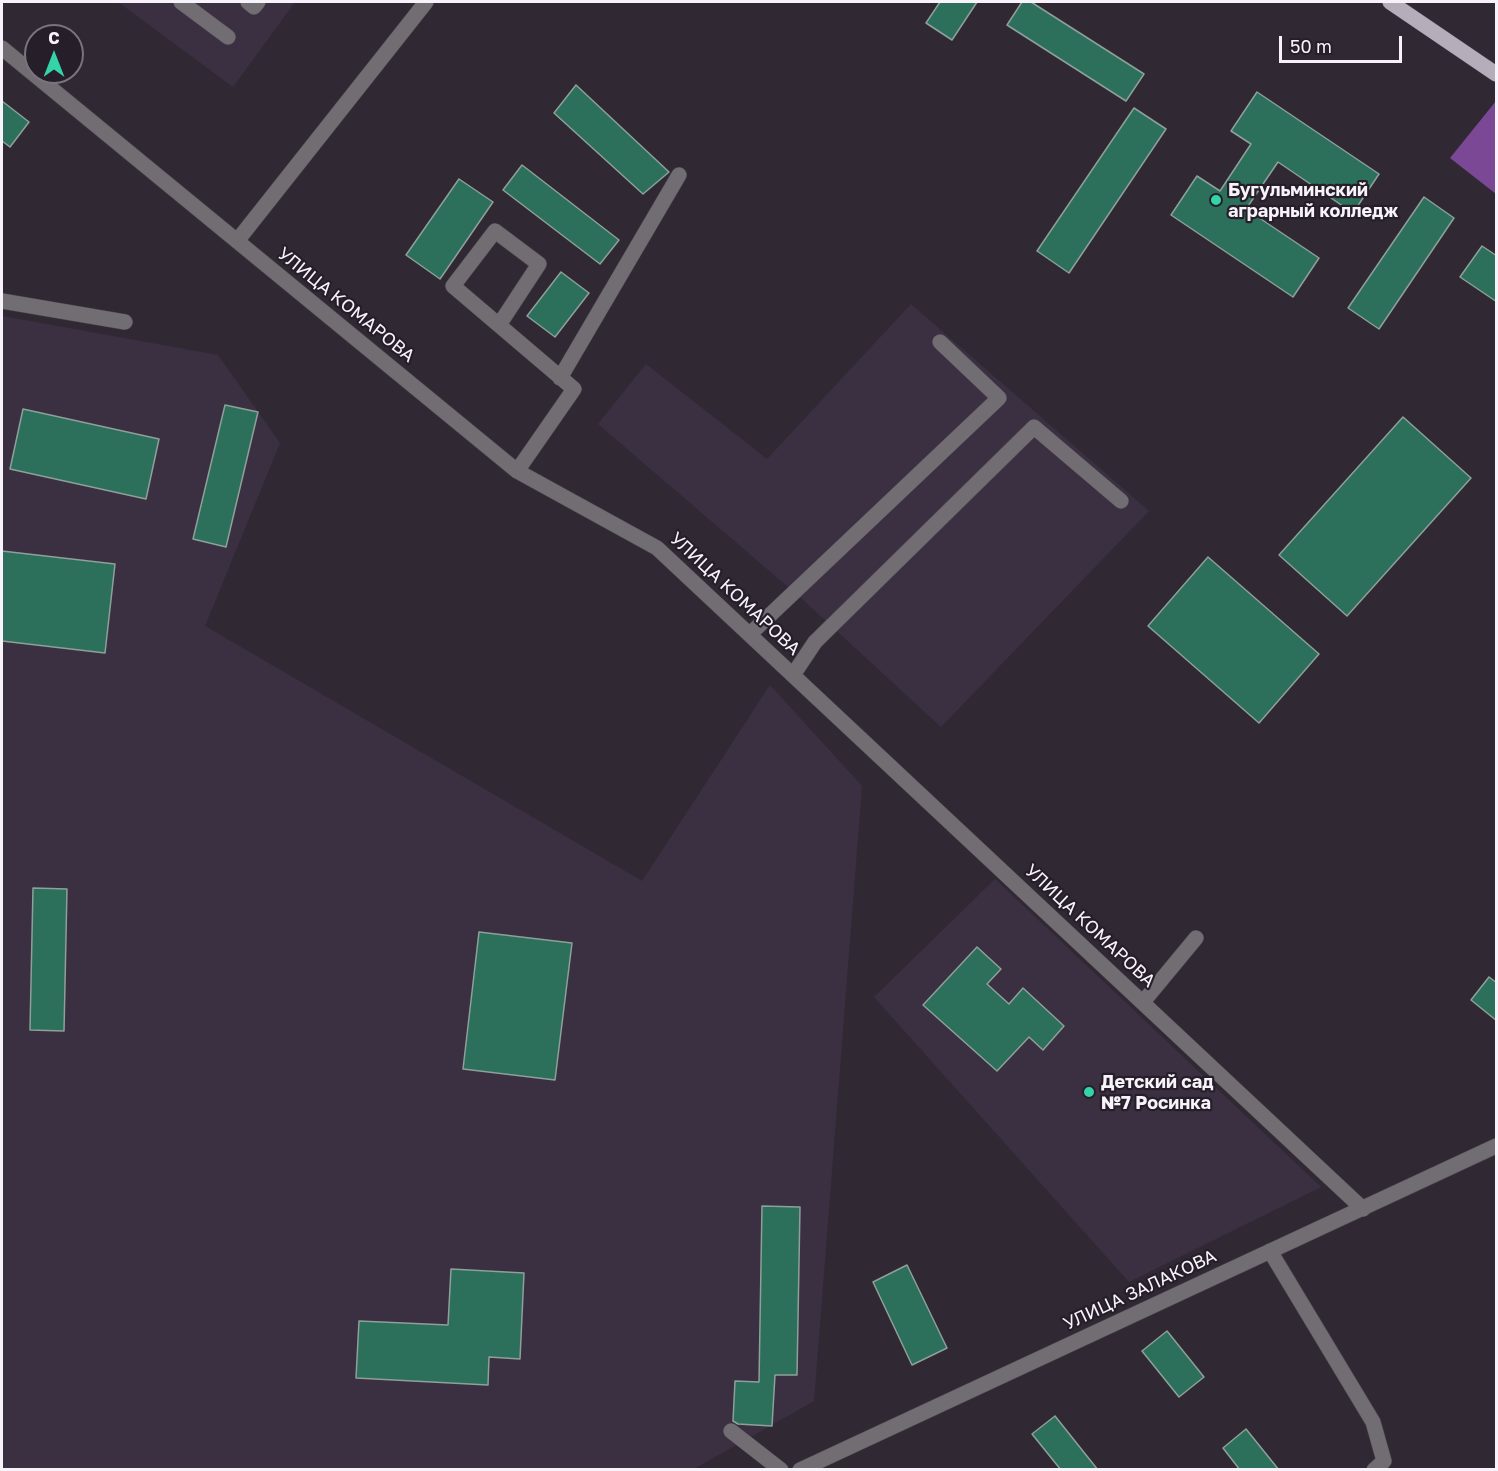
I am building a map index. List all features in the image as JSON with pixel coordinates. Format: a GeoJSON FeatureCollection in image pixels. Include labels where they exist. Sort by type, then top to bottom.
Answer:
{"type":"FeatureCollection","features":[{"type":"Feature","properties":{"kind":"main road"},"geometry":{"type":"LineString","coordinates":[[1390,2],[1497,74]]}},
{"type":"Feature","properties":{"kind":"street"},"geometry":{"type":"LineString","coordinates":[[181,2],[228,38]]}},
{"type":"Feature","properties":{"kind":"street"},"geometry":{"type":"LineString","coordinates":[[248,2],[254,7],[258,2]]}},
{"type":"Feature","properties":{"kind":"street"},"geometry":{"type":"LineString","coordinates":[[237,241],[426,2]]}},
{"type":"Feature","properties":{"kind":"street","name":"УЛИЦА КОМАРОВА"},"geometry":{"type":"LineString","coordinates":[[2,48],[518,471],[657,548],[1363,1209]]}},
{"type":"Feature","properties":{"kind":"street"},"geometry":{"type":"LineString","coordinates":[[560,378],[679,175]]}},
{"type":"Feature","properties":{"kind":"street"},"geometry":{"type":"LineString","coordinates":[[499,325],[539,264],[495,231],[453,286],[573,389],[518,471]]}},
{"type":"Feature","properties":{"kind":"street"},"geometry":{"type":"LineString","coordinates":[[2,301],[125,322]]}},
{"type":"Feature","properties":{"kind":"street"},"geometry":{"type":"LineString","coordinates":[[750,634],[999,398],[940,342]]}},
{"type":"Feature","properties":{"kind":"street"},"geometry":{"type":"LineString","coordinates":[[793,675],[815,642],[1034,427],[1120,501]]}},
{"type":"Feature","properties":{"kind":"street"},"geometry":{"type":"LineString","coordinates":[[1143,1002],[1196,938]]}},
{"type":"Feature","properties":{"kind":"street","name":"УЛИЦА ЗАЛАКОВА"},"geometry":{"type":"LineString","coordinates":[[800,1470],[1497,1146]]}},
{"type":"Feature","properties":{"kind":"street"},"geometry":{"type":"LineString","coordinates":[[1270,1251],[1373,1422],[1384,1461],[1374,1470]]}},
{"type":"Feature","properties":{"kind":"street"},"geometry":{"type":"LineString","coordinates":[[731,1431],[782,1470]]}},
{"type":"Feature","properties":{"kind":"shaded area"},"geometry":{"type":"Polygon","coordinates":[[[118,2],[295,2],[233,87],[118,2]]]}},
{"type":"Feature","properties":{"kind":"shaded area"},"geometry":{"type":"Polygon","coordinates":[[[1496,101],[1496,194],[1450,158],[1496,101]]]}},
{"type":"Feature","properties":{"kind":"shaded area"},"geometry":{"type":"Polygon","coordinates":[[[911,304],[1149,511],[941,727],[801,598],[598,424],[646,364],[767,459],[911,304]]]}},
{"type":"Feature","properties":{"kind":"shaded area"},"geometry":{"type":"Polygon","coordinates":[[[2,316],[218,355],[280,443],[205,626],[642,881],[770,685],[862,786],[814,1401],[694,1469],[2,1469],[2,316]]]}},
{"type":"Feature","properties":{"kind":"shaded area","name":"Детский сад №7 Росинка"},"geometry":{"type":"Polygon","coordinates":[[[995,879],[1321,1187],[1129,1282],[874,997],[995,879]]]}},
{"type":"Feature","properties":{"kind":"building"},"geometry":{"type":"Polygon","coordinates":[[[940,2],[977,2],[952,40],[926,23],[940,2]]]}},
{"type":"Feature","properties":{"kind":"building"},"geometry":{"type":"Polygon","coordinates":[[[1022,2],[1031,2],[1144,74],[1126,101],[1007,25],[1022,2]]]}},
{"type":"Feature","properties":{"kind":"building"},"geometry":{"type":"Polygon","coordinates":[[[576,85],[669,172],[643,194],[554,113],[576,85]]]}},
{"type":"Feature","properties":{"kind":"building","name":"Бугульминский аграрный колледж"},"geometry":{"type":"Polygon","coordinates":[[[1257,92],[1379,174],[1353,213],[1278,162],[1246,209],[1319,258],[1293,297],[1171,215],[1197,176],[1220,191],[1251,144],[1231,131],[1257,92]]]}},
{"type":"Feature","properties":{"kind":"building"},"geometry":{"type":"Polygon","coordinates":[[[2,101],[29,122],[10,147],[2,141],[2,101]]]}},
{"type":"Feature","properties":{"kind":"building"},"geometry":{"type":"Polygon","coordinates":[[[1134,108],[1166,129],[1069,273],[1037,251],[1134,108]]]}},
{"type":"Feature","properties":{"kind":"building"},"geometry":{"type":"Polygon","coordinates":[[[522,165],[619,240],[600,264],[503,190],[522,165]]]}},
{"type":"Feature","properties":{"kind":"building"},"geometry":{"type":"Polygon","coordinates":[[[459,179],[493,202],[440,279],[406,255],[459,179]]]}},
{"type":"Feature","properties":{"kind":"building"},"geometry":{"type":"Polygon","coordinates":[[[1424,197],[1454,218],[1379,329],[1348,308],[1424,197]]]}},
{"type":"Feature","properties":{"kind":"building"},"geometry":{"type":"Polygon","coordinates":[[[1482,246],[1497,256],[1497,302],[1460,277],[1482,246]]]}},
{"type":"Feature","properties":{"kind":"building"},"geometry":{"type":"Polygon","coordinates":[[[561,272],[589,293],[555,337],[527,316],[561,272]]]}},
{"type":"Feature","properties":{"kind":"building"},"geometry":{"type":"Polygon","coordinates":[[[225,405],[258,412],[226,547],[193,539],[225,405]]]}},
{"type":"Feature","properties":{"kind":"building"},"geometry":{"type":"Polygon","coordinates":[[[23,409],[159,439],[146,499],[10,469],[23,409]]]}},
{"type":"Feature","properties":{"kind":"building"},"geometry":{"type":"Polygon","coordinates":[[[1403,417],[1471,478],[1347,616],[1279,555],[1403,417]]]}},
{"type":"Feature","properties":{"kind":"building"},"geometry":{"type":"Polygon","coordinates":[[[2,551],[115,564],[105,653],[2,641],[2,551]]]}},
{"type":"Feature","properties":{"kind":"building"},"geometry":{"type":"Polygon","coordinates":[[[1208,557],[1319,654],[1259,723],[1148,626],[1208,557]]]}},
{"type":"Feature","properties":{"kind":"building"},"geometry":{"type":"Polygon","coordinates":[[[33,888],[67,889],[64,1031],[30,1030],[33,888]]]}},
{"type":"Feature","properties":{"kind":"building"},"geometry":{"type":"Polygon","coordinates":[[[479,932],[572,943],[555,1080],[463,1069],[479,932]]]}},
{"type":"Feature","properties":{"kind":"building"},"geometry":{"type":"Polygon","coordinates":[[[977,947],[1001,969],[987,984],[1009,1004],[1023,988],[1064,1026],[1043,1050],[1029,1037],[997,1071],[923,1005],[977,947]]]}},
{"type":"Feature","properties":{"kind":"building"},"geometry":{"type":"Polygon","coordinates":[[[1489,977],[1497,983],[1497,1021],[1471,1000],[1489,977]]]}},
{"type":"Feature","properties":{"kind":"building"},"geometry":{"type":"Polygon","coordinates":[[[762,1206],[800,1207],[797,1375],[775,1375],[772,1426],[738,1424],[733,1421],[735,1381],[759,1382],[762,1206]]]}},
{"type":"Feature","properties":{"kind":"building"},"geometry":{"type":"Polygon","coordinates":[[[907,1265],[947,1348],[912,1365],[873,1282],[907,1265]]]}},
{"type":"Feature","properties":{"kind":"building"},"geometry":{"type":"Polygon","coordinates":[[[451,1269],[524,1273],[520,1359],[489,1357],[488,1385],[356,1378],[359,1321],[448,1325],[451,1269]]]}},
{"type":"Feature","properties":{"kind":"building"},"geometry":{"type":"Polygon","coordinates":[[[1167,1331],[1204,1377],[1179,1397],[1142,1351],[1167,1331]]]}},
{"type":"Feature","properties":{"kind":"building"},"geometry":{"type":"Polygon","coordinates":[[[1055,1416],[1098,1470],[1061,1470],[1032,1434],[1055,1416]]]}},
{"type":"Feature","properties":{"kind":"building"},"geometry":{"type":"Polygon","coordinates":[[[1246,1429],[1279,1470],[1240,1470],[1223,1448],[1246,1429]]]}},
{"type":"Feature","properties":{"kind":"place","name":"Бугульминский аграрный колледж"},"geometry":{"type":"Point","coordinates":[1216,200]}},
{"type":"Feature","properties":{"kind":"place","name":"Детский сад №7 Росинка"},"geometry":{"type":"Point","coordinates":[1089,1092]}}]}
